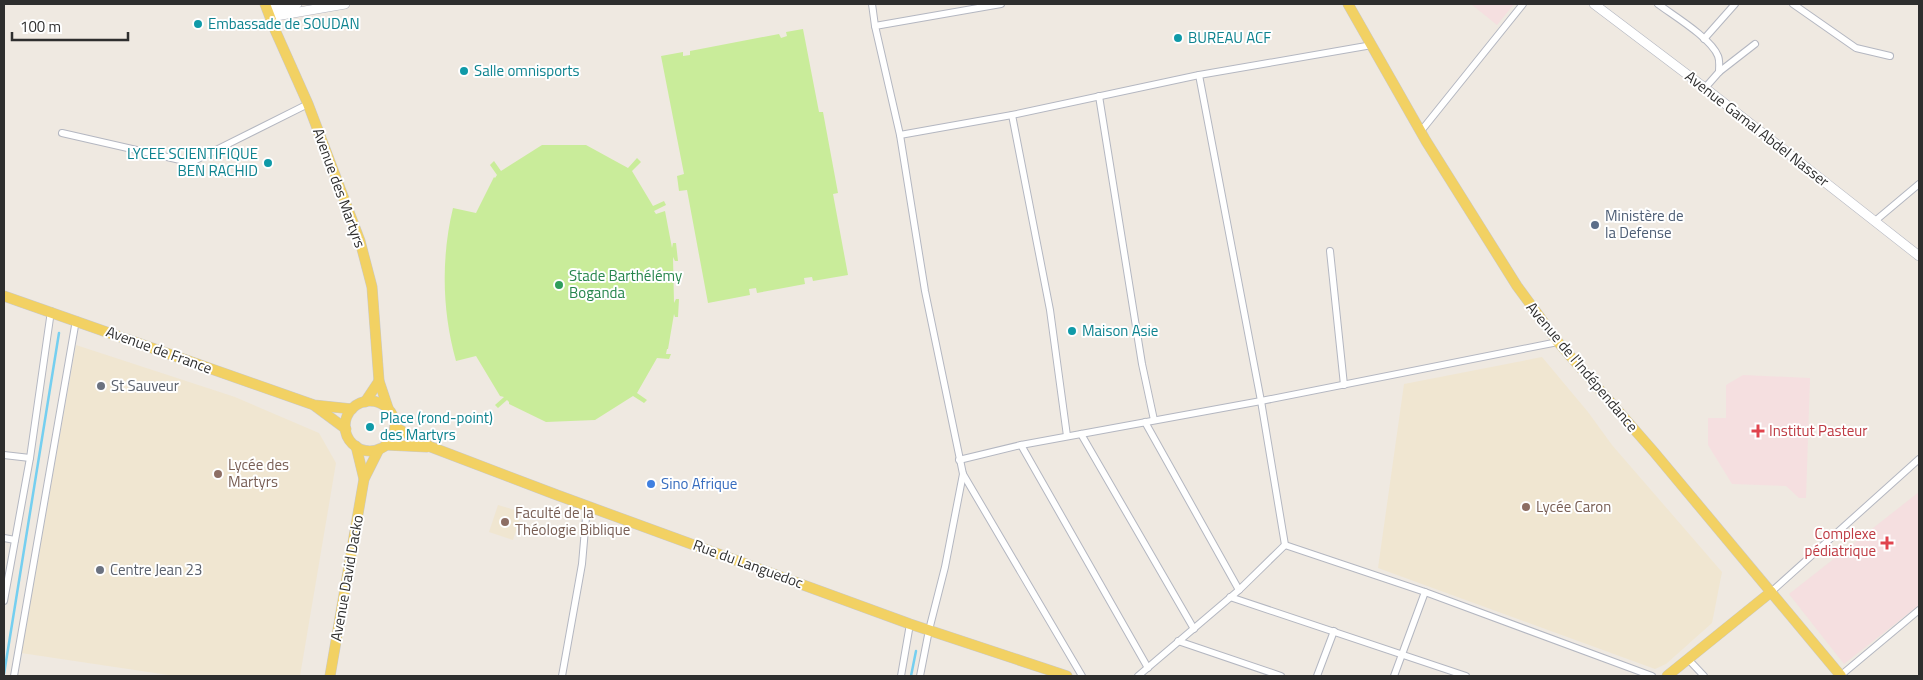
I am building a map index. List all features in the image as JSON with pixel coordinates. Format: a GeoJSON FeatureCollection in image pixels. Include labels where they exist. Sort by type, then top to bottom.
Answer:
{"type":"FeatureCollection","features":[{"type":"Feature","properties":{"kind":"main road","name":"Avenue de l'Indépendance"},"geometry":{"type":"LineString","coordinates":[[1348,4],[1422,131],[1517,286],[1558,342],[1654,452],[1841,676]]}},
{"type":"Feature","properties":{"kind":"main road","name":"Avenue des Martyrs"},"geometry":{"type":"LineString","coordinates":[[268,10],[308,104],[360,241],[372,287],[378,381],[388,408]]}},
{"type":"Feature","properties":{"kind":"main road","name":"Avenue de France"},"geometry":{"type":"LineString","coordinates":[[4,296],[314,405],[352,409]]}},
{"type":"Feature","properties":{"kind":"main road"},"geometry":{"type":"LineString","coordinates":[[365,402],[381,403],[388,408],[394,418],[395,427],[392,438],[382,447],[367,450],[356,446],[349,438],[346,429],[346,418],[352,409],[365,402],[378,381]]}},
{"type":"Feature","properties":{"kind":"main road","name":"Avenue de France"},"geometry":{"type":"LineString","coordinates":[[314,405],[346,429]]}},
{"type":"Feature","properties":{"kind":"main road","name":"Rue du Languedoc"},"geometry":{"type":"LineString","coordinates":[[395,427],[430,447],[588,506],[910,624],[1067,676]]}},
{"type":"Feature","properties":{"kind":"main road","name":"Avenue David Dacko"},"geometry":{"type":"LineString","coordinates":[[356,446],[364,479]]}},
{"type":"Feature","properties":{"kind":"main road","name":"Rue du Languedoc"},"geometry":{"type":"LineString","coordinates":[[382,447],[430,447]]}},
{"type":"Feature","properties":{"kind":"main road","name":"Avenue David Dacko"},"geometry":{"type":"LineString","coordinates":[[330,676],[364,479],[382,447]]}},
{"type":"Feature","properties":{"kind":"main road"},"geometry":{"type":"LineString","coordinates":[[1667,676],[1771,592]]}},
{"type":"Feature","properties":{"kind":"street"},"geometry":{"type":"LineString","coordinates":[[268,10],[297,4]]}},
{"type":"Feature","properties":{"kind":"street"},"geometry":{"type":"LineString","coordinates":[[268,10],[346,4]]}},
{"type":"Feature","properties":{"kind":"street"},"geometry":{"type":"LineString","coordinates":[[872,4],[875,26],[900,135],[925,291],[963,474],[1082,676]]}},
{"type":"Feature","properties":{"kind":"street"},"geometry":{"type":"LineString","coordinates":[[875,26],[1001,4]]}},
{"type":"Feature","properties":{"kind":"street"},"geometry":{"type":"LineString","coordinates":[[1422,131],[1523,4]]}},
{"type":"Feature","properties":{"kind":"street","name":"Avenue Gamal Abdel Nasser"},"geometry":{"type":"LineString","coordinates":[[1594,4],[1919,256]]}},
{"type":"Feature","properties":{"kind":"street"},"geometry":{"type":"LineString","coordinates":[[1658,4],[1704,39],[1717,54],[1719,72]]}},
{"type":"Feature","properties":{"kind":"street"},"geometry":{"type":"LineString","coordinates":[[1704,39],[1735,4]]}},
{"type":"Feature","properties":{"kind":"street"},"geometry":{"type":"LineString","coordinates":[[1793,4],[1856,48],[1890,56]]}},
{"type":"Feature","properties":{"kind":"street"},"geometry":{"type":"LineString","coordinates":[[900,135],[1012,115],[1199,75],[1372,44]]}},
{"type":"Feature","properties":{"kind":"street"},"geometry":{"type":"LineString","coordinates":[[1704,88],[1719,72],[1755,44]]}},
{"type":"Feature","properties":{"kind":"street"},"geometry":{"type":"LineString","coordinates":[[1199,75],[1261,401],[1285,545]]}},
{"type":"Feature","properties":{"kind":"street"},"geometry":{"type":"LineString","coordinates":[[1099,96],[1142,364],[1154,420]]}},
{"type":"Feature","properties":{"kind":"street"},"geometry":{"type":"LineString","coordinates":[[62,133],[189,162],[308,104]]}},
{"type":"Feature","properties":{"kind":"street"},"geometry":{"type":"LineString","coordinates":[[1012,115],[1050,310],[1067,436]]}},
{"type":"Feature","properties":{"kind":"street"},"geometry":{"type":"LineString","coordinates":[[1876,221],[1918,187]]}},
{"type":"Feature","properties":{"kind":"street"},"geometry":{"type":"LineString","coordinates":[[1330,251],[1344,384]]}},
{"type":"Feature","properties":{"kind":"street"},"geometry":{"type":"LineString","coordinates":[[4,602],[30,458],[51,311]]}},
{"type":"Feature","properties":{"kind":"street"},"geometry":{"type":"LineString","coordinates":[[14,676],[76,320]]}},
{"type":"Feature","properties":{"kind":"street"},"geometry":{"type":"LineString","coordinates":[[959,460],[1020,445],[1261,401],[1558,342]]}},
{"type":"Feature","properties":{"kind":"street"},"geometry":{"type":"LineString","coordinates":[[1145,422],[1239,590]]}},
{"type":"Feature","properties":{"kind":"street"},"geometry":{"type":"LineString","coordinates":[[1081,434],[1194,629]]}},
{"type":"Feature","properties":{"kind":"street"},"geometry":{"type":"LineString","coordinates":[[1020,445],[1148,668]]}},
{"type":"Feature","properties":{"kind":"street"},"geometry":{"type":"LineString","coordinates":[[4,455],[30,458]]}},
{"type":"Feature","properties":{"kind":"street"},"geometry":{"type":"LineString","coordinates":[[1771,592],[1919,459]]}},
{"type":"Feature","properties":{"kind":"street"},"geometry":{"type":"LineString","coordinates":[[920,676],[929,630],[946,567],[963,474]]}},
{"type":"Feature","properties":{"kind":"street"},"geometry":{"type":"LineString","coordinates":[[562,676],[582,564],[588,506]]}},
{"type":"Feature","properties":{"kind":"street"},"geometry":{"type":"LineString","coordinates":[[4,538],[15,540]]}},
{"type":"Feature","properties":{"kind":"street"},"geometry":{"type":"LineString","coordinates":[[1138,676],[1239,590],[1285,545]]}},
{"type":"Feature","properties":{"kind":"street"},"geometry":{"type":"LineString","coordinates":[[1285,545],[1425,592],[1652,676]]}},
{"type":"Feature","properties":{"kind":"street"},"geometry":{"type":"LineString","coordinates":[[1394,676],[1425,592]]}},
{"type":"Feature","properties":{"kind":"street"},"geometry":{"type":"LineString","coordinates":[[1230,597],[1466,676]]}},
{"type":"Feature","properties":{"kind":"street"},"geometry":{"type":"LineString","coordinates":[[1841,676],[1919,610]]}},
{"type":"Feature","properties":{"kind":"street"},"geometry":{"type":"LineString","coordinates":[[902,676],[910,624]]}},
{"type":"Feature","properties":{"kind":"street"},"geometry":{"type":"LineString","coordinates":[[1317,676],[1334,631]]}},
{"type":"Feature","properties":{"kind":"street"},"geometry":{"type":"LineString","coordinates":[[1178,641],[1281,676]]}},
{"type":"Feature","properties":{"kind":"street"},"geometry":{"type":"LineString","coordinates":[[1688,659],[1704,676]]}},
{"type":"Feature","properties":{"kind":"shaded area"},"geometry":{"type":"Polygon","coordinates":[[[1471,4],[1514,4],[1497,25],[1471,4]]]}},
{"type":"Feature","properties":{"kind":"shaded area"},"geometry":{"type":"Polygon","coordinates":[[[76,345],[235,397],[319,433],[336,463],[300,676],[175,676],[21,653],[76,345]]]}},
{"type":"Feature","properties":{"kind":"shaded area","name":"Lycée Caron"},"geometry":{"type":"Polygon","coordinates":[[[1542,357],[1588,412],[1612,445],[1722,572],[1712,623],[1666,664],[1655,669],[1378,568],[1404,384],[1542,357]]]}},
{"type":"Feature","properties":{"kind":"shaded area","name":"Institut Pasteur"},"geometry":{"type":"Polygon","coordinates":[[[1743,375],[1810,378],[1806,498],[1799,498],[1786,486],[1732,484],[1708,445],[1708,418],[1726,418],[1726,385],[1743,375]]]}},
{"type":"Feature","properties":{"kind":"shaded area","name":"Complexe pédiatrique"},"geometry":{"type":"Polygon","coordinates":[[[1919,492],[1919,605],[1844,664],[1789,594],[1919,492]]]}},
{"type":"Feature","properties":{"kind":"shaded area","name":"Faculté de la Théologie Biblique"},"geometry":{"type":"Polygon","coordinates":[[[498,505],[522,512],[513,540],[489,532],[498,505]]]}},
{"type":"Feature","properties":{"kind":"green space"},"geometry":{"type":"Polygon","coordinates":[[[803,29],[819,112],[823,112],[838,193],[833,194],[848,275],[813,281],[812,277],[804,278],[805,284],[757,293],[756,288],[749,289],[750,295],[708,303],[687,190],[679,191],[677,176],[684,174],[661,56],[683,52],[683,56],[690,55],[690,51],[779,34],[781,38],[787,36],[786,32],[803,29]]]}},
{"type":"Feature","properties":{"kind":"green space","name":"Stade Barthélémy Boganda"},"geometry":{"type":"Polygon","coordinates":[[[542,145],[586,145],[628,168],[637,158],[641,162],[632,171],[653,206],[664,201],[666,205],[654,211],[656,214],[665,211],[672,248],[673,243],[676,243],[678,261],[675,261],[673,257],[674,303],[676,299],[679,299],[678,317],[675,317],[674,314],[666,354],[671,354],[669,359],[657,358],[637,393],[647,400],[644,403],[633,396],[595,420],[546,422],[509,404],[507,400],[498,408],[495,405],[504,397],[500,396],[476,356],[456,361],[451,342],[446,304],[445,265],[446,246],[453,208],[476,213],[494,177],[497,175],[490,165],[494,161],[501,171],[542,145]]]}},
{"type":"Feature","properties":{"kind":"waterway"},"geometry":{"type":"LineString","coordinates":[[4,674],[59,333]]}},
{"type":"Feature","properties":{"kind":"waterway"},"geometry":{"type":"LineString","coordinates":[[911,676],[916,651]]}},
{"type":"Feature","properties":{"kind":"place","name":"Embassade de SOUDAN"},"geometry":{"type":"Point","coordinates":[198,24]}},
{"type":"Feature","properties":{"kind":"place","name":"BUREAU ACF"},"geometry":{"type":"Point","coordinates":[1178,38]}},
{"type":"Feature","properties":{"kind":"place","name":"Salle omnisports"},"geometry":{"type":"Point","coordinates":[464,71]}},
{"type":"Feature","properties":{"kind":"place","name":"LYCEE SCIENTIFIQUE BEN RACHID"},"geometry":{"type":"Point","coordinates":[268,163]}},
{"type":"Feature","properties":{"kind":"place","name":"Ministère de la Defense"},"geometry":{"type":"Point","coordinates":[1595,225]}},
{"type":"Feature","properties":{"kind":"place","name":"Stade Barthélémy Boganda"},"geometry":{"type":"Point","coordinates":[559,285]}},
{"type":"Feature","properties":{"kind":"place","name":"Maison Asie"},"geometry":{"type":"Point","coordinates":[1072,331]}},
{"type":"Feature","properties":{"kind":"place","name":"St Sauveur"},"geometry":{"type":"Point","coordinates":[101,386]}},
{"type":"Feature","properties":{"kind":"place","name":"Place (rond-point) des Martyrs"},"geometry":{"type":"Point","coordinates":[370,427]}},
{"type":"Feature","properties":{"kind":"place","name":"Institut Pasteur"},"geometry":{"type":"Point","coordinates":[1758,431]}},
{"type":"Feature","properties":{"kind":"place","name":"Lycée des Martyrs"},"geometry":{"type":"Point","coordinates":[218,474]}},
{"type":"Feature","properties":{"kind":"place","name":"Sino Afrique"},"geometry":{"type":"Point","coordinates":[651,484]}},
{"type":"Feature","properties":{"kind":"place","name":"Lycée Caron"},"geometry":{"type":"Point","coordinates":[1526,507]}},
{"type":"Feature","properties":{"kind":"place","name":"Faculté de la Théologie Biblique"},"geometry":{"type":"Point","coordinates":[505,522]}},
{"type":"Feature","properties":{"kind":"place","name":"Complexe pédiatrique"},"geometry":{"type":"Point","coordinates":[1887,543]}},
{"type":"Feature","properties":{"kind":"place","name":"Centre Jean 23"},"geometry":{"type":"Point","coordinates":[100,570]}}]}
